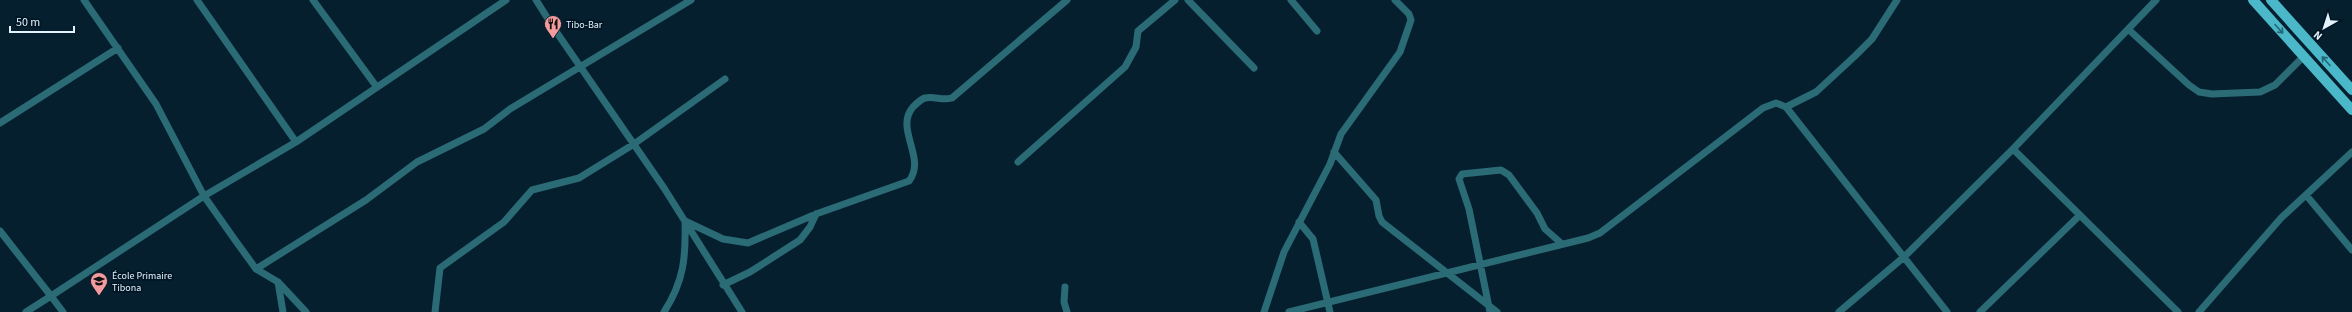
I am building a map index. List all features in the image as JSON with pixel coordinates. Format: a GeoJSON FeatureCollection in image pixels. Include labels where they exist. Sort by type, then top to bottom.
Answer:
{"type":"FeatureCollection","features":[{"type":"Feature","properties":{"kind":"main road"},"geometry":{"type":"LineString","coordinates":[[2253,0],[2352,110]]}},
{"type":"Feature","properties":{"kind":"main road"},"geometry":{"type":"LineString","coordinates":[[2271,0],[2352,90]]}},
{"type":"Feature","properties":{"kind":"street"},"geometry":{"type":"LineString","coordinates":[[84,0],[156,104],[204,196],[256,268],[278,282],[306,312]]}},
{"type":"Feature","properties":{"kind":"street"},"geometry":{"type":"LineString","coordinates":[[197,0],[296,142]]}},
{"type":"Feature","properties":{"kind":"street"},"geometry":{"type":"LineString","coordinates":[[313,0],[376,86]]}},
{"type":"Feature","properties":{"kind":"street"},"geometry":{"type":"LineString","coordinates":[[26,312],[204,196],[296,142],[376,86],[506,0]]}},
{"type":"Feature","properties":{"kind":"street"},"geometry":{"type":"LineString","coordinates":[[536,0],[634,144],[685,222],[723,285],[742,312]]}},
{"type":"Feature","properties":{"kind":"street"},"geometry":{"type":"LineString","coordinates":[[256,268],[366,200],[417,162],[484,129],[510,109],[691,0]]}},
{"type":"Feature","properties":{"kind":"street"},"geometry":{"type":"LineString","coordinates":[[685,222],[724,239],[748,243],[816,214],[908,181],[914,164],[905,123],[910,110],[915,104],[924,98],[942,100],[952,98],[1067,0]]}},
{"type":"Feature","properties":{"kind":"street"},"geometry":{"type":"LineString","coordinates":[[1018,162],[1068,119],[1099,88],[1118,75],[1132,58],[1136,47],[1138,31],[1174,0]]}},
{"type":"Feature","properties":{"kind":"street"},"geometry":{"type":"LineString","coordinates":[[1188,0],[1254,68]]}},
{"type":"Feature","properties":{"kind":"street"},"geometry":{"type":"LineString","coordinates":[[1291,0],[1317,31]]}},
{"type":"Feature","properties":{"kind":"street"},"geometry":{"type":"LineString","coordinates":[[1264,312],[1275,273],[1334,152],[1341,134],[1393,63],[1402,46],[1411,20],[1409,14],[1395,0]]}},
{"type":"Feature","properties":{"kind":"street"},"geometry":{"type":"LineString","coordinates":[[1786,108],[1816,92],[1855,56],[1872,39],[1897,0]]}},
{"type":"Feature","properties":{"kind":"street"},"geometry":{"type":"LineString","coordinates":[[1839,312],[1904,257],[2013,148],[2156,0]]}},
{"type":"Feature","properties":{"kind":"street"},"geometry":{"type":"LineString","coordinates":[[2128,29],[2189,85],[2199,92],[2212,94],[2260,92],[2275,85],[2304,56]]}},
{"type":"Feature","properties":{"kind":"street"},"geometry":{"type":"LineString","coordinates":[[0,123],[118,48]]}},
{"type":"Feature","properties":{"kind":"street"},"geometry":{"type":"LineString","coordinates":[[435,312],[438,275],[443,264],[504,222],[532,190],[579,178],[634,144],[725,79]]}},
{"type":"Feature","properties":{"kind":"street"},"geometry":{"type":"LineString","coordinates":[[1289,312],[1480,266],[1588,238],[1600,233],[1763,108],[1776,103],[1786,108],[1947,312]]}},
{"type":"Feature","properties":{"kind":"street"},"geometry":{"type":"LineString","coordinates":[[2013,148],[2178,312]]}},
{"type":"Feature","properties":{"kind":"street"},"geometry":{"type":"LineString","coordinates":[[1334,152],[1376,200],[1379,216],[1382,222],[1497,312]]}},
{"type":"Feature","properties":{"kind":"street"},"geometry":{"type":"LineString","coordinates":[[2199,312],[2281,218],[2352,152]]}},
{"type":"Feature","properties":{"kind":"street"},"geometry":{"type":"LineString","coordinates":[[1490,308],[1469,209],[1459,179],[1462,174],[1501,170],[1509,175],[1537,213],[1545,229],[1562,244]]}},
{"type":"Feature","properties":{"kind":"street"},"geometry":{"type":"LineString","coordinates":[[2306,195],[2352,250]]}},
{"type":"Feature","properties":{"kind":"street"},"geometry":{"type":"LineString","coordinates":[[723,285],[750,272],[800,240],[810,227],[816,214]]}},
{"type":"Feature","properties":{"kind":"street"},"geometry":{"type":"LineString","coordinates":[[1980,312],[2080,215]]}},
{"type":"Feature","properties":{"kind":"street"},"geometry":{"type":"LineString","coordinates":[[664,312],[673,298],[683,272],[685,222]]}},
{"type":"Feature","properties":{"kind":"street"},"geometry":{"type":"LineString","coordinates":[[1299,222],[1314,239],[1330,312]]}},
{"type":"Feature","properties":{"kind":"street"},"geometry":{"type":"LineString","coordinates":[[0,231],[63,312]]}},
{"type":"Feature","properties":{"kind":"street"},"geometry":{"type":"LineString","coordinates":[[278,282],[283,312]]}},
{"type":"Feature","properties":{"kind":"street"},"geometry":{"type":"LineString","coordinates":[[1065,287],[1064,302],[1067,312]]}},
{"type":"Feature","properties":{"kind":"place","name":"Tibo-Bar"},"geometry":{"type":"Point","coordinates":[553,39]}},
{"type":"Feature","properties":{"kind":"place","name":"École Primaire Tibona"},"geometry":{"type":"Point","coordinates":[99,296]}}]}
